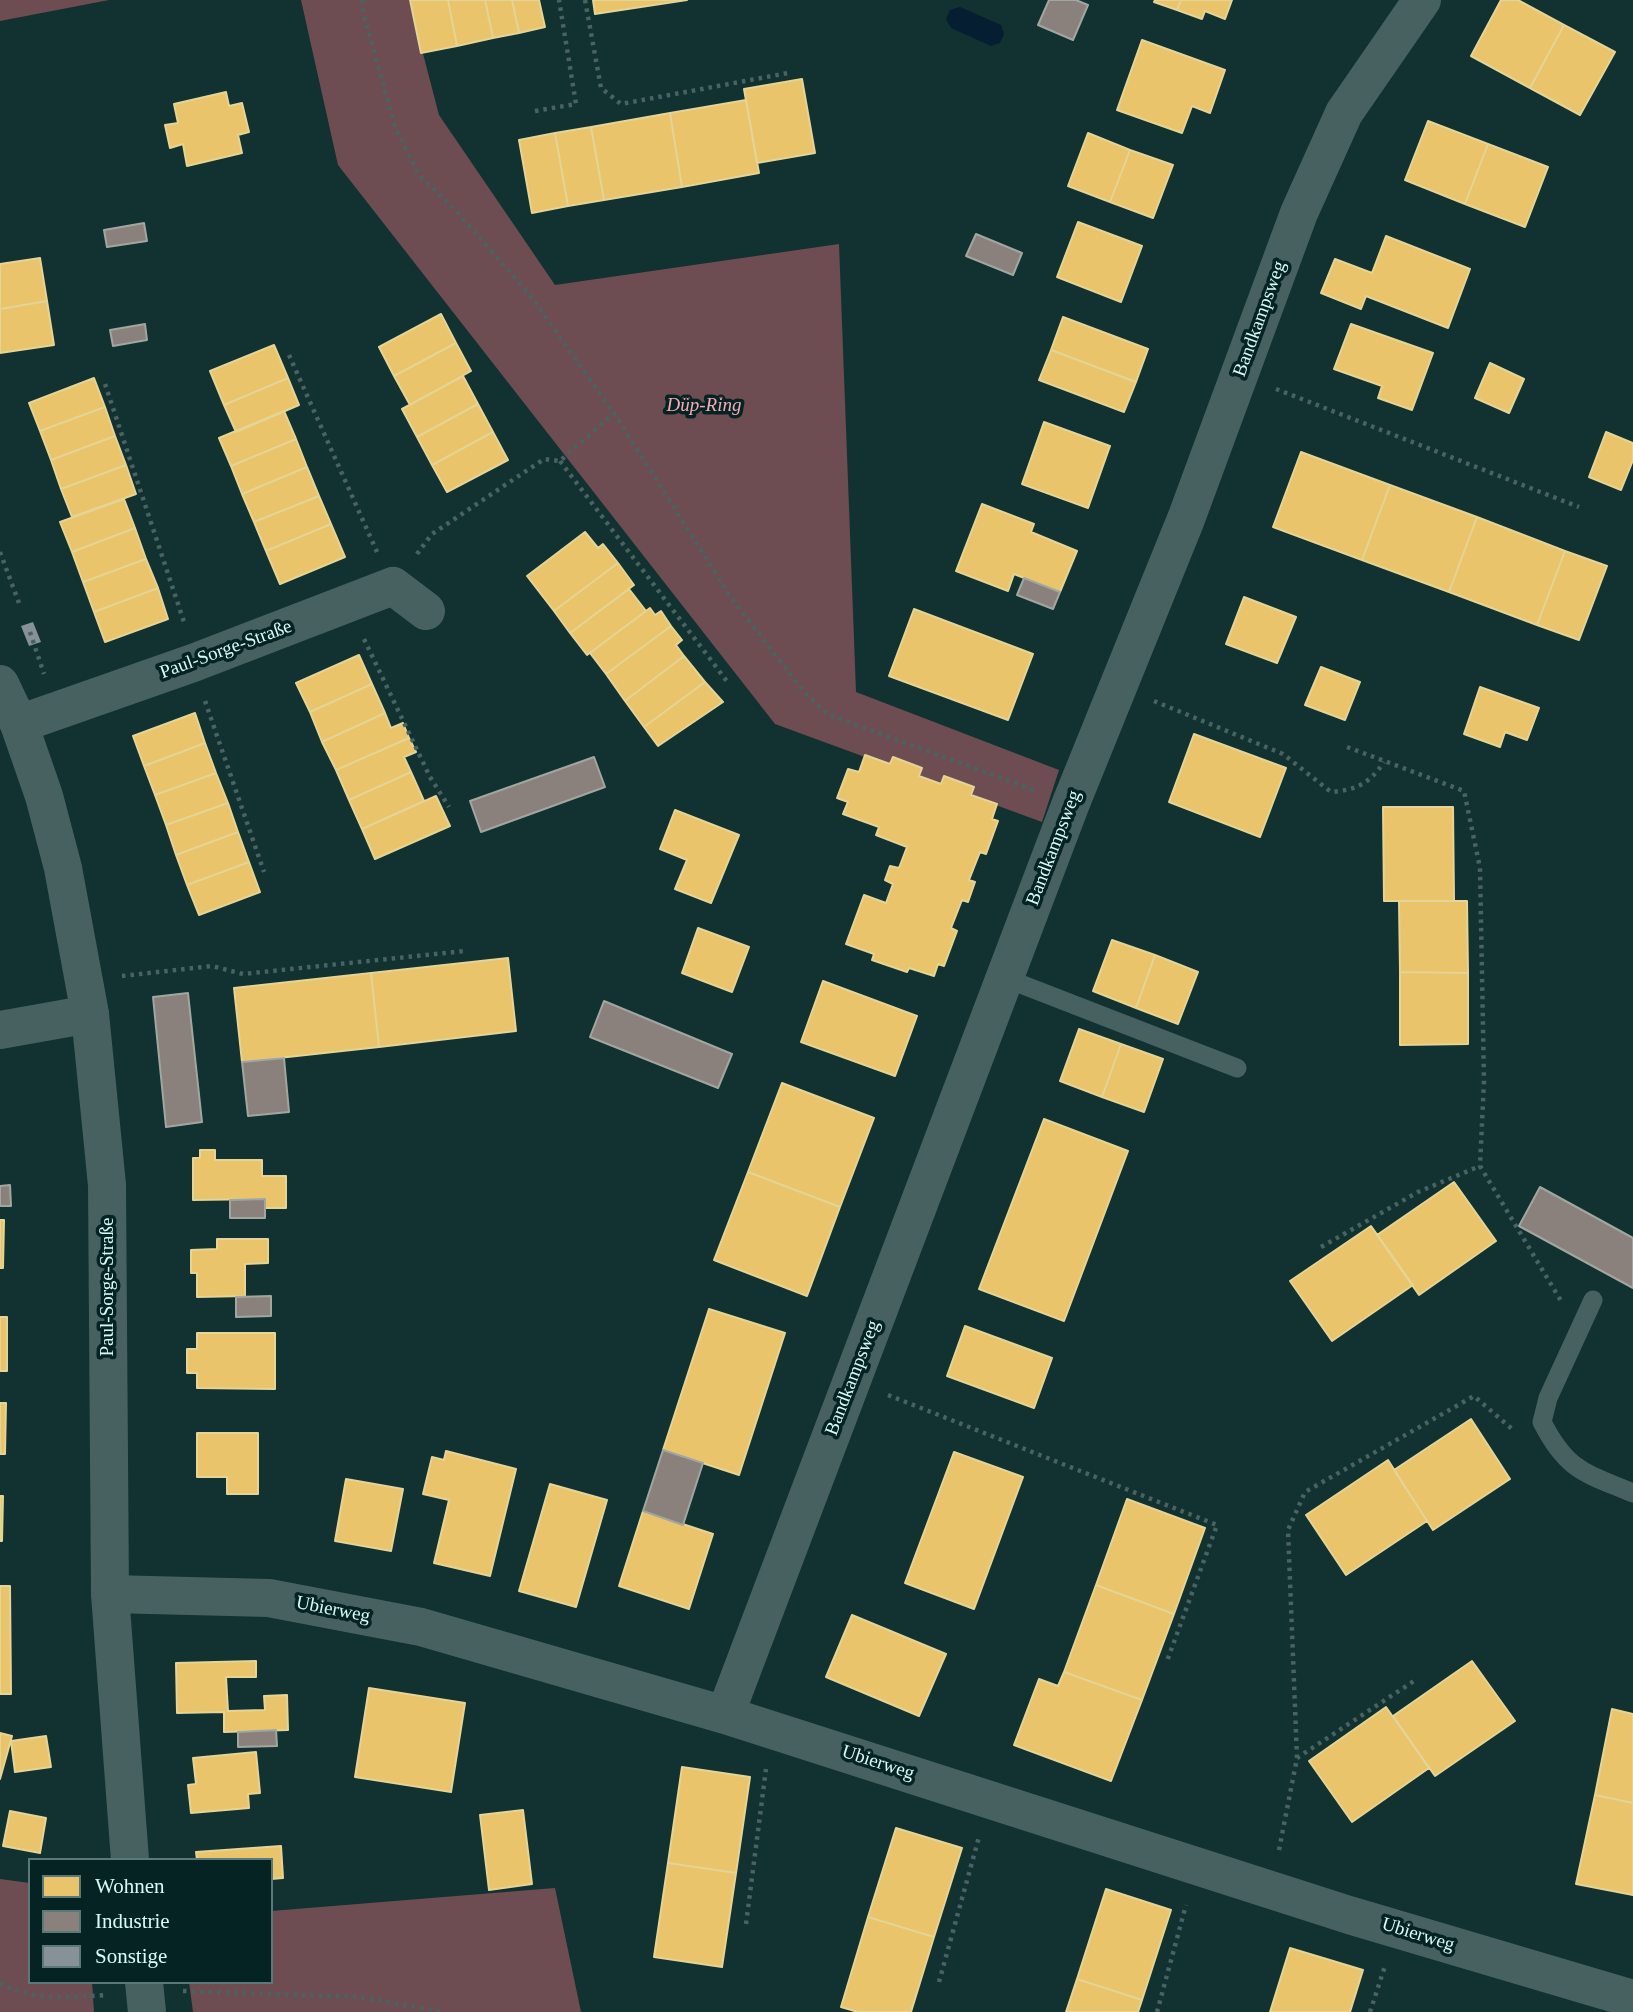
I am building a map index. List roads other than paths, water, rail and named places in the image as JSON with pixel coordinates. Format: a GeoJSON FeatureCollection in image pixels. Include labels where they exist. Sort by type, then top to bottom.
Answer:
{"type":"FeatureCollection","features":[{"type":"Feature","properties":{"kind":"street","name":"Bandkampsweg"},"geometry":{"type":"LineString","coordinates":[[725,1715],[1071,803],[1186,519],[1299,213],[1344,113],[1422,0]]}},
{"type":"Feature","properties":{"kind":"street","name":"Paul-Sorge-Straße"},"geometry":{"type":"LineString","coordinates":[[19,724],[192,663],[393,586],[426,611]]}},
{"type":"Feature","properties":{"kind":"street","name":"Paul-Sorge-Straße"},"geometry":{"type":"LineString","coordinates":[[0,684],[19,724],[44,796],[63,868],[87,997],[107,1185],[110,1594],[130,1858]]}},
{"type":"Feature","properties":{"kind":"street"},"geometry":{"type":"LineString","coordinates":[[0,1030],[87,997]]}},
{"type":"Feature","properties":{"kind":"street","name":"Ubierweg"},"geometry":{"type":"LineString","coordinates":[[110,1594],[269,1598],[421,1627],[771,1729],[1272,1890],[1633,2000]]}},
{"type":"Feature","properties":{"kind":"lane"},"geometry":{"type":"LineString","coordinates":[[1006,978],[1237,1068]]}},
{"type":"Feature","properties":{"kind":"lane"},"geometry":{"type":"LineString","coordinates":[[1593,1300],[1548,1398],[1542,1422],[1557,1451],[1584,1473],[1633,1493]]}},
{"type":"Feature","properties":{"kind":"water"},"geometry":{"type":"Polygon","coordinates":[[[960,7],[1001,25],[1004,34],[1000,43],[991,46],[951,28],[946,19],[950,10],[960,7]]]}},
{"type":"Feature","properties":{"kind":"park label","name":"Düp-Ring"},"geometry":{"type":"Point","coordinates":[704,406]}}]}
